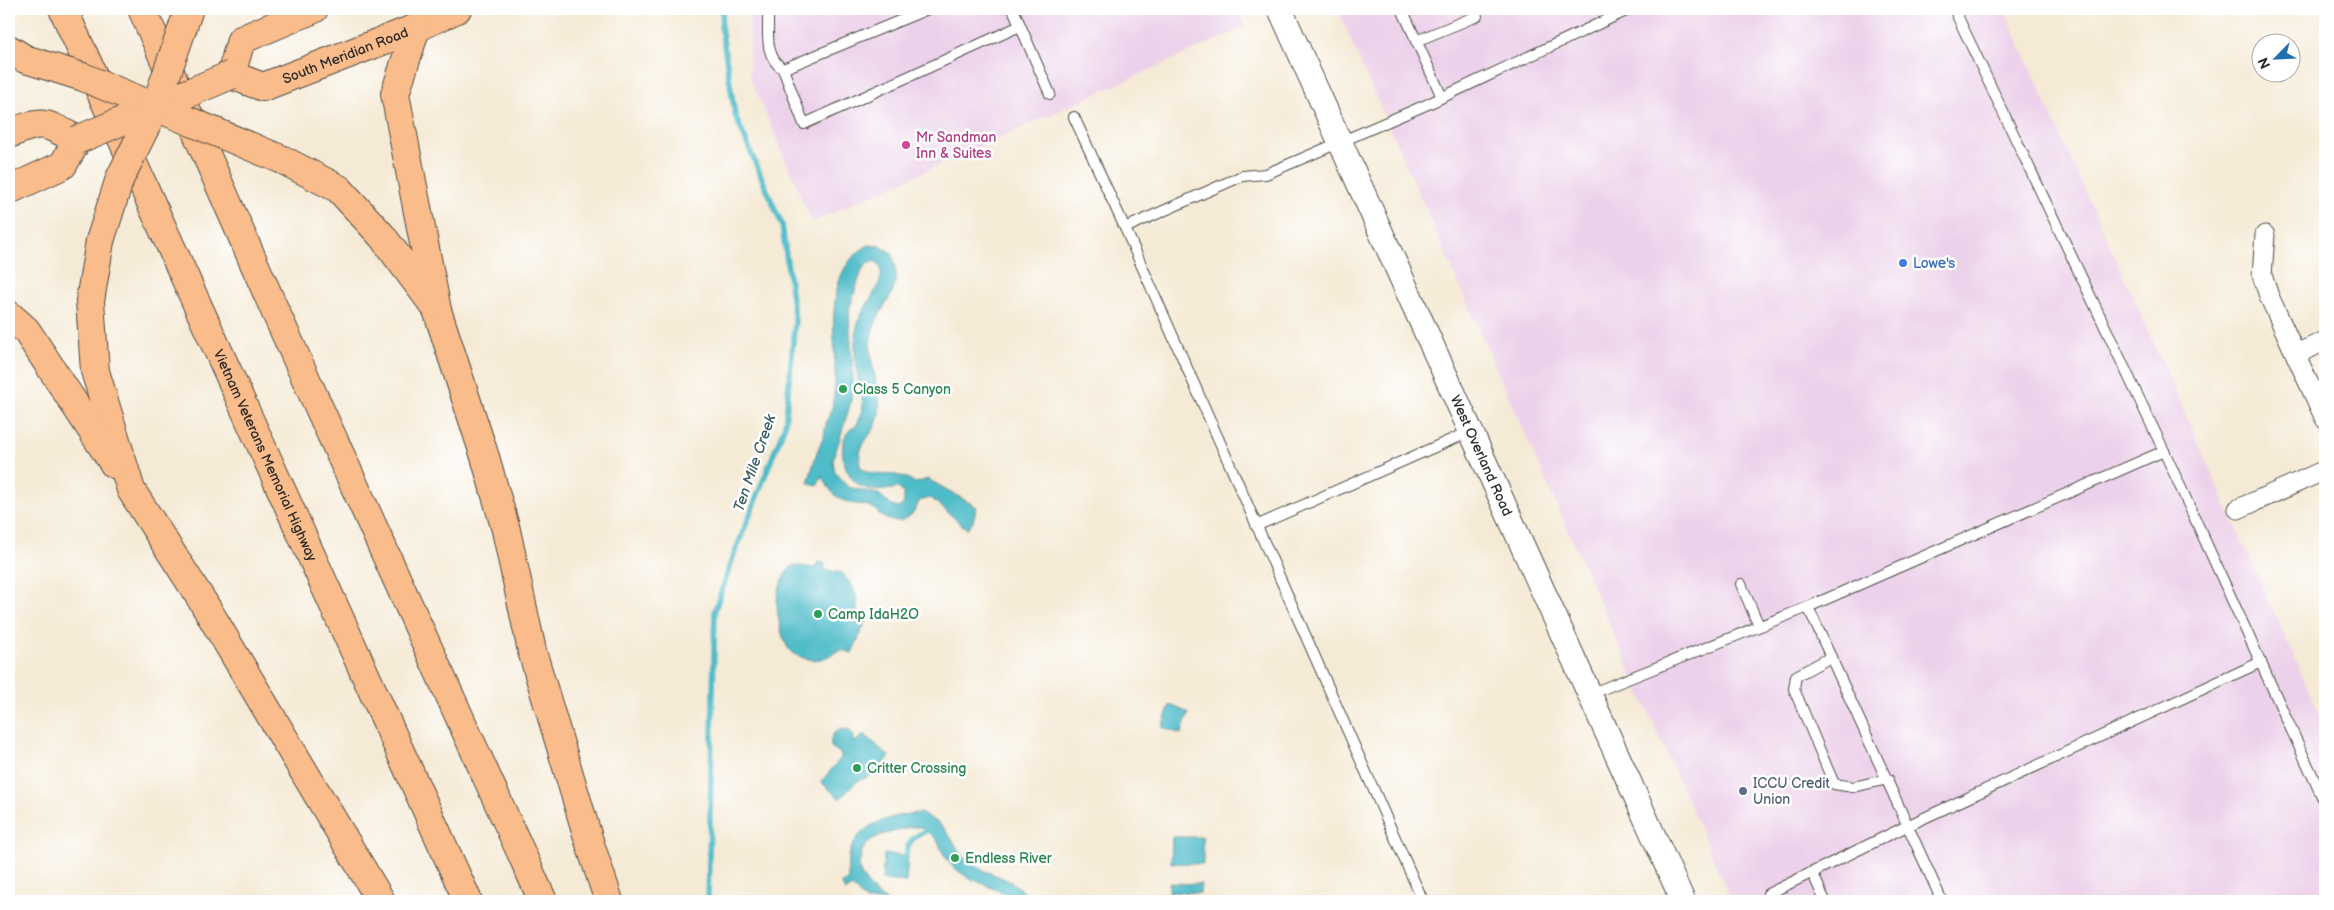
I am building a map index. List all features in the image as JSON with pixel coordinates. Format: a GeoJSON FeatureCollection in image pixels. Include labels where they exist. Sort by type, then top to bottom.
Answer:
{"type":"FeatureCollection","features":[{"type":"Feature","properties":{"kind":"main road","name":"Vietnam Veterans Memorial Highway"},"geometry":{"type":"LineString","coordinates":[[63,9],[468,901]]}},
{"type":"Feature","properties":{"kind":"main road"},"geometry":{"type":"LineString","coordinates":[[142,9],[276,313],[543,901]]}},
{"type":"Feature","properties":{"kind":"main road"},"geometry":{"type":"LineString","coordinates":[[131,490],[95,371],[90,301],[100,241],[120,178],[155,108],[189,9]]}},
{"type":"Feature","properties":{"kind":"main road"},"geometry":{"type":"LineString","coordinates":[[9,190],[63,165],[77,140],[231,75],[241,40],[314,9]]}},
{"type":"Feature","properties":{"kind":"main road","name":"South Meridian Road"},"geometry":{"type":"LineString","coordinates":[[231,75],[263,87],[416,28],[457,9]]}},
{"type":"Feature","properties":{"kind":"main road"},"geometry":{"type":"LineString","coordinates":[[416,28],[394,94],[437,310],[485,457],[506,530],[532,651],[609,901]]}},
{"type":"Feature","properties":{"kind":"main road"},"geometry":{"type":"LineString","coordinates":[[17,54],[83,77],[283,160],[339,189],[382,236],[437,310]]}},
{"type":"Feature","properties":{"kind":"main road"},"geometry":{"type":"LineString","coordinates":[[9,134],[34,123],[43,123],[77,140]]}},
{"type":"Feature","properties":{"kind":"main road"},"geometry":{"type":"LineString","coordinates":[[9,315],[26,330],[203,602],[381,901]]}},
{"type":"Feature","properties":{"kind":"street","name":"West Overland Road"},"geometry":{"type":"LineString","coordinates":[[1280,9],[1472,430],[1683,901]]}},
{"type":"Feature","properties":{"kind":"street"},"geometry":{"type":"LineString","coordinates":[[2265,235],[2262,275],[2269,296],[2325,419]]}},
{"type":"Feature","properties":{"kind":"street"},"geometry":{"type":"LineString","coordinates":[[2296,354],[2325,341]]}},
{"type":"Feature","properties":{"kind":"street"},"geometry":{"type":"LineString","coordinates":[[2238,509],[2325,470]]}},
{"type":"Feature","properties":{"kind":"lane"},"geometry":{"type":"LineString","coordinates":[[768,9],[769,53],[776,65],[783,69],[804,124],[1020,26]]}},
{"type":"Feature","properties":{"kind":"lane"},"geometry":{"type":"LineString","coordinates":[[783,69],[928,9]]}},
{"type":"Feature","properties":{"kind":"lane"},"geometry":{"type":"LineString","coordinates":[[1013,9],[1050,94]]}},
{"type":"Feature","properties":{"kind":"lane"},"geometry":{"type":"LineString","coordinates":[[1402,9],[1442,97]]}},
{"type":"Feature","properties":{"kind":"lane"},"geometry":{"type":"LineString","coordinates":[[1125,228],[1242,176],[1266,174],[1442,97],[1630,9]]}},
{"type":"Feature","properties":{"kind":"lane"},"geometry":{"type":"LineString","coordinates":[[1954,9],[2164,451],[2325,802]]}},
{"type":"Feature","properties":{"kind":"lane"},"geometry":{"type":"LineString","coordinates":[[1416,40],[1477,16]]}},
{"type":"Feature","properties":{"kind":"lane"},"geometry":{"type":"LineString","coordinates":[[1074,118],[1125,228],[1422,901]]}},
{"type":"Feature","properties":{"kind":"lane"},"geometry":{"type":"LineString","coordinates":[[1256,526],[1472,430]]}},
{"type":"Feature","properties":{"kind":"lane"},"geometry":{"type":"LineString","coordinates":[[1590,694],[1808,607],[2164,451]]}},
{"type":"Feature","properties":{"kind":"lane"},"geometry":{"type":"LineString","coordinates":[[1741,584],[1759,626]]}},
{"type":"Feature","properties":{"kind":"lane"},"geometry":{"type":"LineString","coordinates":[[1808,607],[1942,901]]}},
{"type":"Feature","properties":{"kind":"lane"},"geometry":{"type":"LineString","coordinates":[[1831,657],[1796,676],[1794,689],[1834,784],[1853,788],[1888,779]]}},
{"type":"Feature","properties":{"kind":"lane"},"geometry":{"type":"LineString","coordinates":[[1771,901],[1768,894],[1812,872],[1909,825],[2262,662]]}},
{"type":"Feature","properties":{"kind":"lane"},"geometry":{"type":"LineString","coordinates":[[1812,872],[1825,901]]}},
{"type":"Feature","properties":{"kind":"shaded area"},"geometry":{"type":"Polygon","coordinates":[[[749,9],[1237,9],[1245,27],[812,222],[750,77],[749,9]]]}},
{"type":"Feature","properties":{"kind":"shaded area"},"geometry":{"type":"Polygon","coordinates":[[[1337,9],[2004,9],[2325,726],[2325,901],[1732,901],[1337,9]]]}},
{"type":"Feature","properties":{"kind":"water","name":"Class 5 Canyon"},"geometry":{"type":"Polygon","coordinates":[[[869,245],[880,246],[892,253],[896,279],[889,298],[874,326],[871,338],[870,348],[878,392],[879,413],[874,428],[862,446],[860,466],[866,471],[900,476],[908,478],[915,483],[928,479],[977,507],[973,521],[967,529],[931,498],[919,501],[914,511],[907,518],[893,521],[885,518],[871,507],[839,498],[822,476],[818,485],[808,483],[817,452],[824,437],[832,405],[835,383],[834,316],[836,295],[841,275],[852,258],[869,245]],[[875,261],[867,264],[862,270],[849,310],[853,376],[851,402],[833,461],[835,472],[848,487],[879,494],[892,506],[898,508],[904,504],[904,493],[898,488],[885,490],[868,489],[856,482],[850,476],[846,467],[842,448],[844,439],[849,431],[856,426],[863,408],[855,360],[855,342],[860,316],[879,283],[880,267],[875,261]]]}},
{"type":"Feature","properties":{"kind":"water","name":"Camp IdaH2O"},"geometry":{"type":"Polygon","coordinates":[[[818,562],[825,564],[824,569],[842,573],[856,594],[859,618],[866,621],[852,653],[837,651],[824,658],[812,660],[794,654],[786,645],[779,620],[777,599],[782,580],[793,565],[815,568],[818,562]]]}},
{"type":"Feature","properties":{"kind":"water"},"geometry":{"type":"Polygon","coordinates":[[[1170,705],[1189,713],[1181,734],[1162,727],[1170,705]]]}},
{"type":"Feature","properties":{"kind":"water","name":"Critter Crossing"},"geometry":{"type":"Polygon","coordinates":[[[841,728],[849,730],[854,736],[854,743],[864,734],[890,757],[874,774],[856,782],[840,799],[821,782],[841,758],[841,754],[831,747],[831,738],[841,728]]]}},
{"type":"Feature","properties":{"kind":"water","name":"Endless River"},"geometry":{"type":"Polygon","coordinates":[[[920,813],[943,827],[966,859],[983,870],[1016,885],[1030,901],[1017,901],[1008,895],[967,877],[954,868],[945,857],[937,840],[921,827],[911,827],[881,835],[869,841],[862,851],[859,865],[861,875],[875,893],[887,901],[866,901],[852,887],[845,891],[841,883],[849,880],[847,871],[849,856],[859,836],[866,829],[886,819],[920,813]]]}},
{"type":"Feature","properties":{"kind":"water"},"geometry":{"type":"Polygon","coordinates":[[[1172,837],[1203,837],[1203,864],[1171,863],[1172,837]]]}},
{"type":"Feature","properties":{"kind":"water"},"geometry":{"type":"Polygon","coordinates":[[[884,854],[908,856],[906,882],[882,880],[884,854]]]}},
{"type":"Feature","properties":{"kind":"water"},"geometry":{"type":"Polygon","coordinates":[[[1169,883],[1201,884],[1200,893],[1169,892],[1169,883]]]}},
{"type":"Feature","properties":{"kind":"waterway","name":"Ten Mile Creek"},"geometry":{"type":"LineString","coordinates":[[708,901],[715,610],[732,560],[785,425],[795,321],[782,225],[735,115],[721,26],[723,9]]}},
{"type":"Feature","properties":{"kind":"waterway"},"geometry":{"type":"LineString","coordinates":[[906,855],[911,841],[932,829]]}},
{"type":"Feature","properties":{"kind":"place","name":"Mr Sandman Inn & Suites"},"geometry":{"type":"Point","coordinates":[906,145]}},
{"type":"Feature","properties":{"kind":"place","name":"Lowe's"},"geometry":{"type":"Point","coordinates":[1903,263]}},
{"type":"Feature","properties":{"kind":"place","name":"Class 5 Canyon"},"geometry":{"type":"Point","coordinates":[843,389]}},
{"type":"Feature","properties":{"kind":"place","name":"Camp IdaH2O"},"geometry":{"type":"Point","coordinates":[818,614]}},
{"type":"Feature","properties":{"kind":"place","name":"Critter Crossing"},"geometry":{"type":"Point","coordinates":[857,768]}},
{"type":"Feature","properties":{"kind":"place","name":"ICCU Credit Union"},"geometry":{"type":"Point","coordinates":[1743,791]}},
{"type":"Feature","properties":{"kind":"place","name":"Endless River"},"geometry":{"type":"Point","coordinates":[955,858]}}]}
